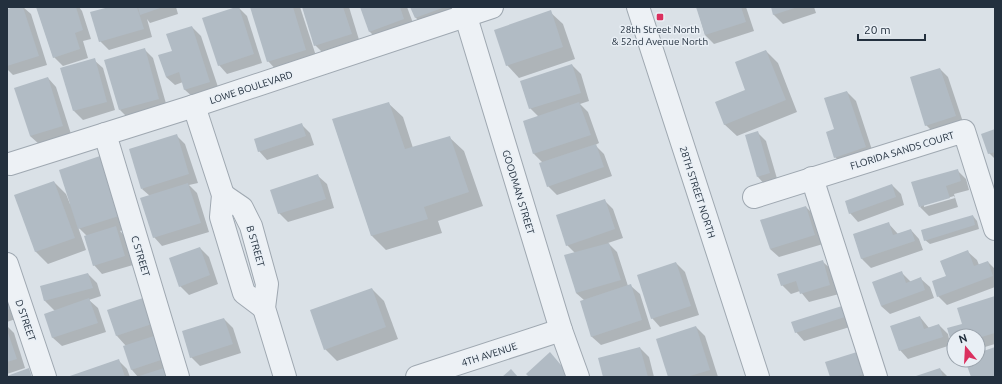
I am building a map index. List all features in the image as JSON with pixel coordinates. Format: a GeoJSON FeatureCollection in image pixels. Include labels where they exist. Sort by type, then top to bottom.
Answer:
{"type":"FeatureCollection","features":[{"type":"Feature","properties":{"kind":"street","name":"LOWE BOULEVARD"},"geometry":{"type":"LineString","coordinates":[[8,162],[194,106],[465,11],[492,7]]}},
{"type":"Feature","properties":{"kind":"street","name":"28TH STREET NORTH"},"geometry":{"type":"LineString","coordinates":[[638,7],[758,377]]}},
{"type":"Feature","properties":{"kind":"street","name":"GOODMAN STREET"},"geometry":{"type":"LineString","coordinates":[[465,11],[561,330],[578,377]]}},
{"type":"Feature","properties":{"kind":"street","name":"B STREET"},"geometry":{"type":"LineString","coordinates":[[194,106],[223,195],[242,208],[251,226],[266,284],[264,308],[285,377]]}},
{"type":"Feature","properties":{"kind":"street","name":"FLORIDA SANDS COURT"},"geometry":{"type":"LineString","coordinates":[[754,197],[964,132],[995,229]]}},
{"type":"Feature","properties":{"kind":"street","name":"C STREET"},"geometry":{"type":"LineString","coordinates":[[105,134],[178,377]]}},
{"type":"Feature","properties":{"kind":"street"},"geometry":{"type":"LineString","coordinates":[[812,178],[876,377]]}},
{"type":"Feature","properties":{"kind":"street","name":"D STREET"},"geometry":{"type":"LineString","coordinates":[[7,264],[45,377]]}},
{"type":"Feature","properties":{"kind":"street","name":"4TH AVENUE"},"geometry":{"type":"LineString","coordinates":[[418,377],[561,330]]}},
{"type":"Feature","properties":{"kind":"building"},"geometry":{"type":"Polygon","coordinates":[[[23,7],[39,56],[7,66],[7,9],[23,7]]]}},
{"type":"Feature","properties":{"kind":"building"},"geometry":{"type":"Polygon","coordinates":[[[36,7],[76,7],[83,30],[75,33],[80,49],[53,58],[36,7]]]}},
{"type":"Feature","properties":{"kind":"building"},"geometry":{"type":"Polygon","coordinates":[[[109,7],[137,7],[144,29],[99,42],[90,12],[109,7]]]}},
{"type":"Feature","properties":{"kind":"building"},"geometry":{"type":"Polygon","coordinates":[[[138,7],[163,7],[140,15],[138,7]]]}},
{"type":"Feature","properties":{"kind":"building"},"geometry":{"type":"Polygon","coordinates":[[[239,7],[254,54],[218,66],[202,18],[239,7]]]}},
{"type":"Feature","properties":{"kind":"building"},"geometry":{"type":"Polygon","coordinates":[[[250,7],[293,7],[306,50],[267,62],[250,7]]]}},
{"type":"Feature","properties":{"kind":"building"},"geometry":{"type":"Polygon","coordinates":[[[302,7],[343,7],[352,34],[314,46],[302,7]]]}},
{"type":"Feature","properties":{"kind":"building"},"geometry":{"type":"Polygon","coordinates":[[[360,7],[400,7],[404,19],[369,32],[360,7]]]}},
{"type":"Feature","properties":{"kind":"building"},"geometry":{"type":"Polygon","coordinates":[[[410,7],[445,7],[415,18],[410,7]]]}},
{"type":"Feature","properties":{"kind":"building"},"geometry":{"type":"Polygon","coordinates":[[[696,7],[741,7],[746,22],[705,35],[696,7]]]}},
{"type":"Feature","properties":{"kind":"building"},"geometry":{"type":"Polygon","coordinates":[[[771,7],[798,7],[773,15],[771,7]]]}},
{"type":"Feature","properties":{"kind":"building"},"geometry":{"type":"Polygon","coordinates":[[[551,10],[563,47],[506,66],[494,30],[551,10]]]}},
{"type":"Feature","properties":{"kind":"building"},"geometry":{"type":"Polygon","coordinates":[[[192,26],[210,82],[184,90],[179,72],[166,77],[158,55],[172,51],[166,34],[192,26]]]}},
{"type":"Feature","properties":{"kind":"building"},"geometry":{"type":"Polygon","coordinates":[[[145,48],[159,99],[119,110],[104,60],[145,48]]]}},
{"type":"Feature","properties":{"kind":"building"},"geometry":{"type":"Polygon","coordinates":[[[766,50],[786,100],[724,125],[715,102],[745,90],[735,62],[766,50]]]}},
{"type":"Feature","properties":{"kind":"building"},"geometry":{"type":"Polygon","coordinates":[[[95,58],[107,102],[73,111],[60,68],[95,58]]]}},
{"type":"Feature","properties":{"kind":"building"},"geometry":{"type":"Polygon","coordinates":[[[572,64],[581,93],[529,109],[520,81],[572,64]]]}},
{"type":"Feature","properties":{"kind":"building"},"geometry":{"type":"Polygon","coordinates":[[[940,68],[956,116],[925,126],[910,77],[940,68]]]}},
{"type":"Feature","properties":{"kind":"building"},"geometry":{"type":"Polygon","coordinates":[[[48,77],[63,126],[30,136],[14,88],[48,77]]]}},
{"type":"Feature","properties":{"kind":"building"},"geometry":{"type":"Polygon","coordinates":[[[847,91],[866,147],[834,158],[826,132],[834,129],[824,98],[847,91]]]}},
{"type":"Feature","properties":{"kind":"building"},"geometry":{"type":"Polygon","coordinates":[[[389,102],[405,149],[450,136],[469,192],[424,207],[428,219],[371,236],[332,119],[389,102]]]}},
{"type":"Feature","properties":{"kind":"building"},"geometry":{"type":"Polygon","coordinates":[[[579,102],[591,135],[533,154],[523,121],[579,102]]]}},
{"type":"Feature","properties":{"kind":"building"},"geometry":{"type":"Polygon","coordinates":[[[302,123],[306,136],[258,152],[254,139],[302,123]]]}},
{"type":"Feature","properties":{"kind":"building"},"geometry":{"type":"Polygon","coordinates":[[[995,129],[995,152],[988,154],[981,134],[995,129]]]}},
{"type":"Feature","properties":{"kind":"building"},"geometry":{"type":"Polygon","coordinates":[[[758,131],[770,173],[757,177],[745,135],[758,131]]]}},
{"type":"Feature","properties":{"kind":"building"},"geometry":{"type":"Polygon","coordinates":[[[177,134],[189,174],[141,189],[129,149],[177,134]]]}},
{"type":"Feature","properties":{"kind":"building"},"geometry":{"type":"Polygon","coordinates":[[[596,144],[604,167],[547,187],[539,163],[596,144]]]}},
{"type":"Feature","properties":{"kind":"building"},"geometry":{"type":"Polygon","coordinates":[[[100,156],[119,216],[78,229],[59,170],[100,156]]]}},
{"type":"Feature","properties":{"kind":"building"},"geometry":{"type":"Polygon","coordinates":[[[958,169],[961,181],[946,186],[950,198],[919,207],[911,182],[958,169]]]}},
{"type":"Feature","properties":{"kind":"building"},"geometry":{"type":"Polygon","coordinates":[[[318,174],[326,199],[278,214],[270,190],[318,174]]]}},
{"type":"Feature","properties":{"kind":"building"},"geometry":{"type":"Polygon","coordinates":[[[54,181],[75,238],[35,252],[14,195],[54,181]]]}},
{"type":"Feature","properties":{"kind":"building"},"geometry":{"type":"Polygon","coordinates":[[[188,183],[201,223],[153,238],[140,198],[188,183]]]}},
{"type":"Feature","properties":{"kind":"building"},"geometry":{"type":"Polygon","coordinates":[[[892,184],[896,197],[849,214],[845,201],[892,184]]]}},
{"type":"Feature","properties":{"kind":"building"},"geometry":{"type":"Polygon","coordinates":[[[605,199],[615,229],[566,246],[556,215],[605,199]]]}},
{"type":"Feature","properties":{"kind":"building"},"geometry":{"type":"Polygon","coordinates":[[[806,206],[815,235],[770,249],[760,220],[806,206]]]}},
{"type":"Feature","properties":{"kind":"building"},"geometry":{"type":"Polygon","coordinates":[[[973,215],[975,225],[924,241],[921,230],[973,215]]]}},
{"type":"Feature","properties":{"kind":"building"},"geometry":{"type":"Polygon","coordinates":[[[889,222],[893,235],[911,229],[915,241],[861,259],[853,234],[889,222]]]}},
{"type":"Feature","properties":{"kind":"building"},"geometry":{"type":"Polygon","coordinates":[[[116,226],[125,256],[93,266],[84,236],[116,226]]]}},
{"type":"Feature","properties":{"kind":"building"},"geometry":{"type":"Polygon","coordinates":[[[609,243],[621,280],[576,293],[564,255],[609,243]]]}},
{"type":"Feature","properties":{"kind":"building"},"geometry":{"type":"Polygon","coordinates":[[[200,247],[210,275],[179,287],[169,258],[200,247]]]}},
{"type":"Feature","properties":{"kind":"building"},"geometry":{"type":"Polygon","coordinates":[[[968,250],[974,266],[988,261],[993,276],[937,297],[932,281],[946,276],[940,261],[968,250]]]}},
{"type":"Feature","properties":{"kind":"building"},"geometry":{"type":"Polygon","coordinates":[[[823,260],[830,285],[800,294],[796,281],[781,286],[777,274],[823,260]]]}},
{"type":"Feature","properties":{"kind":"building"},"geometry":{"type":"Polygon","coordinates":[[[676,262],[691,306],[651,319],[637,275],[676,262]]]}},
{"type":"Feature","properties":{"kind":"building"},"geometry":{"type":"Polygon","coordinates":[[[902,271],[906,283],[921,277],[925,290],[881,306],[872,282],[902,271]]]}},
{"type":"Feature","properties":{"kind":"building"},"geometry":{"type":"Polygon","coordinates":[[[88,273],[93,288],[44,301],[40,286],[88,273]]]}},
{"type":"Feature","properties":{"kind":"building"},"geometry":{"type":"Polygon","coordinates":[[[631,284],[642,320],[591,337],[580,301],[631,284]]]}},
{"type":"Feature","properties":{"kind":"building"},"geometry":{"type":"Polygon","coordinates":[[[372,288],[386,327],[324,350],[310,310],[372,288]]]}},
{"type":"Feature","properties":{"kind":"building"},"geometry":{"type":"Polygon","coordinates":[[[7,291],[13,308],[7,310],[7,291]]]}},
{"type":"Feature","properties":{"kind":"building"},"geometry":{"type":"Polygon","coordinates":[[[995,296],[995,333],[986,336],[986,328],[947,328],[962,324],[957,308],[995,296]]]}},
{"type":"Feature","properties":{"kind":"building"},"geometry":{"type":"Polygon","coordinates":[[[146,297],[155,323],[116,336],[107,310],[146,297]]]}},
{"type":"Feature","properties":{"kind":"building"},"geometry":{"type":"Polygon","coordinates":[[[89,298],[98,323],[52,338],[44,314],[89,298]]]}},
{"type":"Feature","properties":{"kind":"building"},"geometry":{"type":"Polygon","coordinates":[[[842,306],[845,317],[795,333],[791,322],[842,306]]]}},
{"type":"Feature","properties":{"kind":"building"},"geometry":{"type":"Polygon","coordinates":[[[920,316],[924,329],[939,324],[943,337],[899,351],[890,326],[920,316]]]}},
{"type":"Feature","properties":{"kind":"building"},"geometry":{"type":"Polygon","coordinates":[[[224,318],[233,344],[190,358],[182,331],[224,318]]]}},
{"type":"Feature","properties":{"kind":"building"},"geometry":{"type":"Polygon","coordinates":[[[696,326],[710,370],[687,377],[668,377],[656,339],[696,326]]]}},
{"type":"Feature","properties":{"kind":"building"},"geometry":{"type":"Polygon","coordinates":[[[7,330],[17,359],[7,362],[7,330]]]}},
{"type":"Feature","properties":{"kind":"building"},"geometry":{"type":"Polygon","coordinates":[[[157,335],[164,359],[131,370],[123,346],[157,335]]]}},
{"type":"Feature","properties":{"kind":"building"},"geometry":{"type":"Polygon","coordinates":[[[640,347],[648,377],[603,377],[598,358],[640,347]]]}},
{"type":"Feature","properties":{"kind":"building"},"geometry":{"type":"Polygon","coordinates":[[[995,347],[995,377],[971,377],[968,368],[986,368],[986,350],[995,347]]]}},
{"type":"Feature","properties":{"kind":"building"},"geometry":{"type":"Polygon","coordinates":[[[550,352],[571,377],[529,377],[526,374],[550,352]]]}},
{"type":"Feature","properties":{"kind":"building"},"geometry":{"type":"Polygon","coordinates":[[[857,352],[864,374],[855,377],[830,377],[825,362],[857,352]]]}},
{"type":"Feature","properties":{"kind":"building"},"geometry":{"type":"Polygon","coordinates":[[[119,359],[125,377],[67,377],[119,359]]]}},
{"type":"Feature","properties":{"kind":"building"},"geometry":{"type":"Polygon","coordinates":[[[29,368],[32,377],[7,377],[7,376],[29,368]]]}},
{"type":"Feature","properties":{"kind":"building"},"geometry":{"type":"Polygon","coordinates":[[[164,368],[167,377],[136,377],[164,368]]]}},
{"type":"Feature","properties":{"kind":"building"},"geometry":{"type":"Polygon","coordinates":[[[940,368],[943,377],[913,377],[940,368]]]}},
{"type":"Feature","properties":{"kind":"building"},"geometry":{"type":"Polygon","coordinates":[[[511,369],[518,377],[502,377],[511,369]]]}},
{"type":"Feature","properties":{"kind":"place","name":"28th Street North & 52nd Avenue North"},"geometry":{"type":"Point","coordinates":[660,17]}}]}
